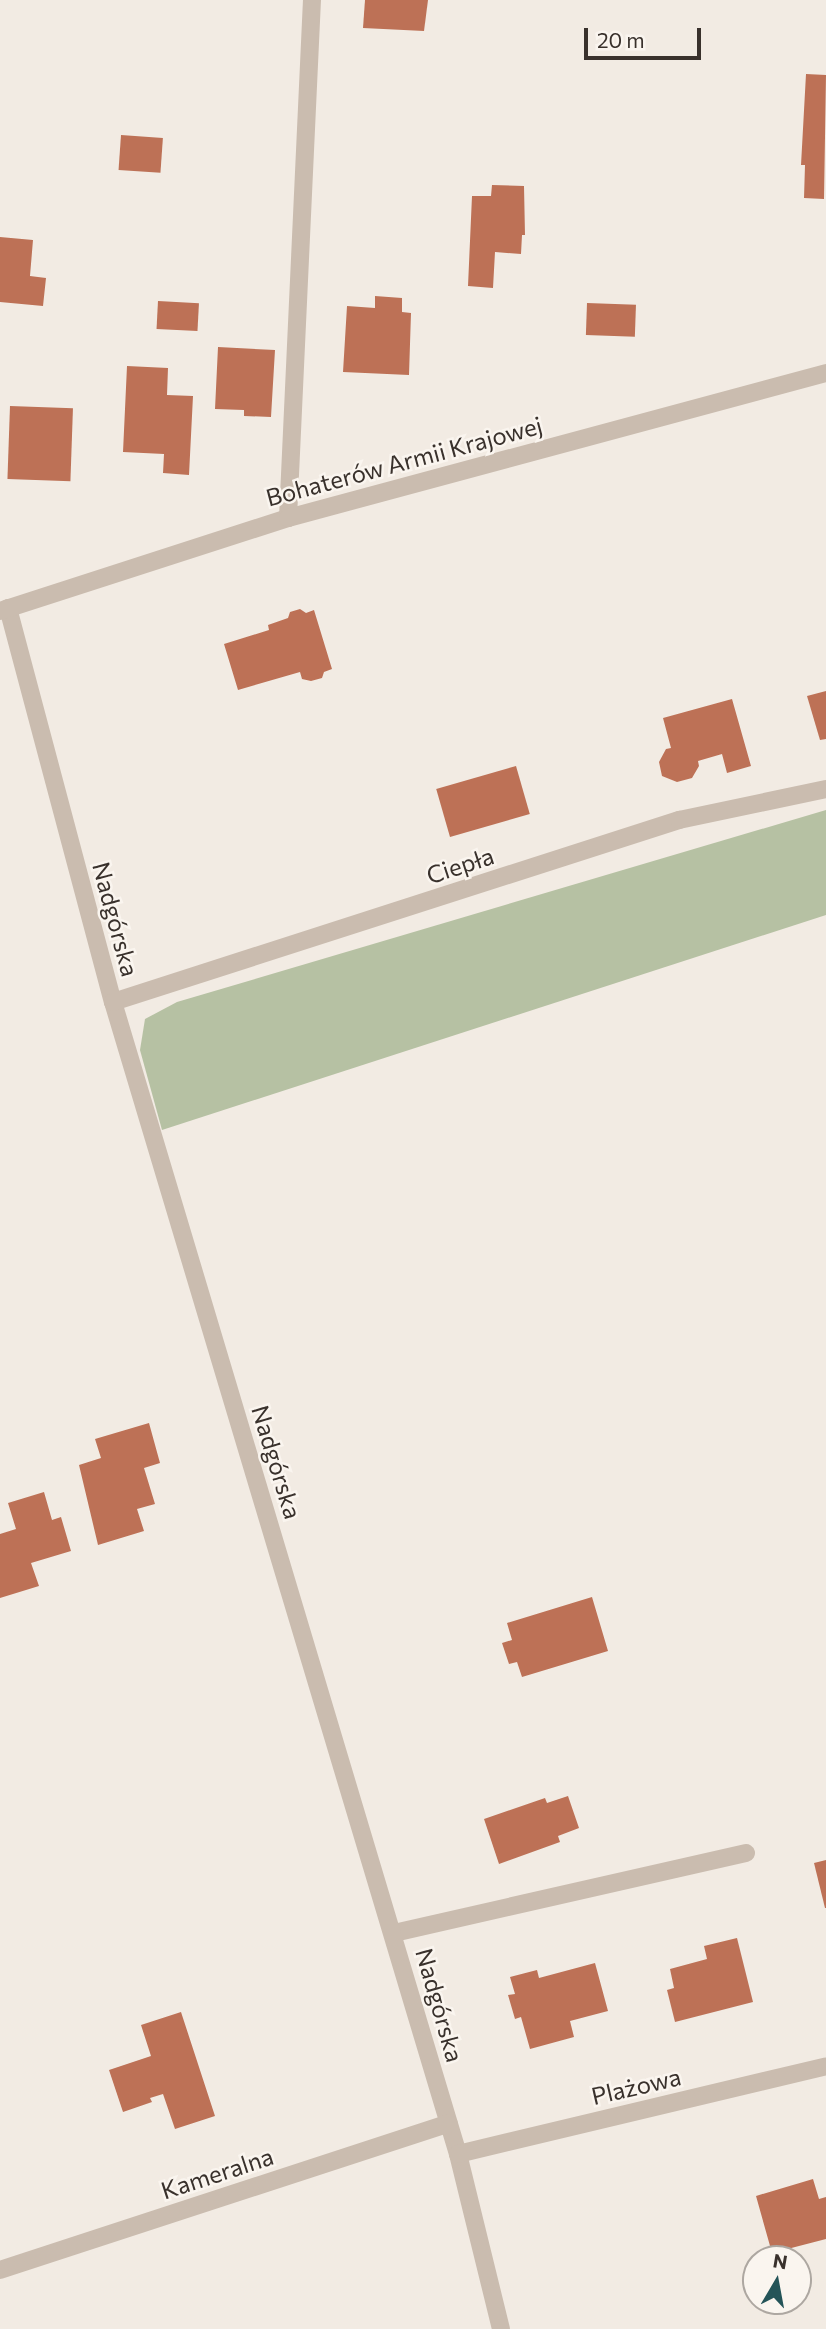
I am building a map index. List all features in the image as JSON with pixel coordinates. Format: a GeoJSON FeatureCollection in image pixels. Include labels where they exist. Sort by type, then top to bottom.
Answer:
{"type":"FeatureCollection","features":[{"type":"Feature","properties":{"kind":"street"},"geometry":{"type":"LineString","coordinates":[[288,518],[312,0]]}},
{"type":"Feature","properties":{"kind":"street","name":"Bohaterów Armii Krajowej"},"geometry":{"type":"LineString","coordinates":[[4,610],[288,518],[826,373]]}},
{"type":"Feature","properties":{"kind":"street","name":"Nadgórska"},"geometry":{"type":"LineString","coordinates":[[4,610],[113,1002],[458,2154],[501,2329]]}},
{"type":"Feature","properties":{"kind":"street","name":"Ciepła"},"geometry":{"type":"LineString","coordinates":[[113,1002],[680,820],[826,789]]}},
{"type":"Feature","properties":{"kind":"street"},"geometry":{"type":"LineString","coordinates":[[394,1933],[746,1853]]}},
{"type":"Feature","properties":{"kind":"street","name":"Plażowa"},"geometry":{"type":"LineString","coordinates":[[458,2154],[826,2066]]}},
{"type":"Feature","properties":{"kind":"street","name":"Kameralna"},"geometry":{"type":"LineString","coordinates":[[0,2270],[449,2123]]}},
{"type":"Feature","properties":{"kind":"green space"},"geometry":{"type":"Polygon","coordinates":[[[826,810],[826,915],[162,1130],[140,1050],[145,1019],[177,1002],[826,810]]]}},
{"type":"Feature","properties":{"kind":"building"},"geometry":{"type":"Polygon","coordinates":[[[365,0],[428,0],[424,31],[363,28],[365,0]]]}},
{"type":"Feature","properties":{"kind":"building"},"geometry":{"type":"Polygon","coordinates":[[[806,74],[826,75],[824,199],[804,198],[805,165],[801,165],[806,74]]]}},
{"type":"Feature","properties":{"kind":"building"},"geometry":{"type":"Polygon","coordinates":[[[121,135],[163,138],[160,173],[119,170],[121,135]]]}},
{"type":"Feature","properties":{"kind":"building"},"geometry":{"type":"Polygon","coordinates":[[[492,185],[524,186],[525,235],[522,235],[521,254],[495,252],[493,288],[468,286],[472,196],[491,196],[492,185]]]}},
{"type":"Feature","properties":{"kind":"building"},"geometry":{"type":"Polygon","coordinates":[[[0,237],[33,240],[30,276],[46,278],[43,306],[0,302],[0,237]]]}},
{"type":"Feature","properties":{"kind":"building"},"geometry":{"type":"Polygon","coordinates":[[[375,296],[402,298],[402,312],[411,313],[409,375],[343,372],[347,306],[375,308],[375,296]]]}},
{"type":"Feature","properties":{"kind":"building"},"geometry":{"type":"Polygon","coordinates":[[[158,301],[199,303],[197,331],[157,329],[158,301]]]}},
{"type":"Feature","properties":{"kind":"building"},"geometry":{"type":"Polygon","coordinates":[[[587,303],[636,305],[635,337],[586,335],[587,303]]]}},
{"type":"Feature","properties":{"kind":"building"},"geometry":{"type":"Polygon","coordinates":[[[218,347],[275,350],[271,417],[244,416],[244,410],[215,409],[218,347]]]}},
{"type":"Feature","properties":{"kind":"building"},"geometry":{"type":"Polygon","coordinates":[[[127,366],[168,368],[167,395],[193,396],[189,475],[163,473],[164,454],[123,452],[127,366]]]}},
{"type":"Feature","properties":{"kind":"building"},"geometry":{"type":"Polygon","coordinates":[[[10,406],[73,408],[70,481],[7,479],[10,406]]]}},
{"type":"Feature","properties":{"kind":"building"},"geometry":{"type":"Polygon","coordinates":[[[300,609],[306,613],[314,610],[332,669],[324,672],[322,678],[311,681],[302,679],[300,672],[238,690],[224,644],[269,630],[268,625],[288,618],[290,612],[300,609]]]}},
{"type":"Feature","properties":{"kind":"building"},"geometry":{"type":"Polygon","coordinates":[[[826,691],[826,739],[820,740],[807,696],[826,691]]]}},
{"type":"Feature","properties":{"kind":"building"},"geometry":{"type":"Polygon","coordinates":[[[732,699],[751,766],[727,773],[722,754],[698,761],[699,766],[692,778],[677,782],[662,776],[659,762],[666,749],[671,748],[663,718],[732,699]]]}},
{"type":"Feature","properties":{"kind":"building"},"geometry":{"type":"Polygon","coordinates":[[[516,766],[530,814],[450,837],[436,789],[516,766]]]}},
{"type":"Feature","properties":{"kind":"building"},"geometry":{"type":"Polygon","coordinates":[[[149,1423],[160,1463],[144,1468],[155,1504],[137,1509],[144,1531],[98,1545],[79,1465],[101,1458],[95,1439],[149,1423]]]}},
{"type":"Feature","properties":{"kind":"building"},"geometry":{"type":"Polygon","coordinates":[[[44,1492],[52,1520],[61,1517],[71,1551],[31,1563],[39,1586],[0,1598],[0,1534],[16,1529],[8,1503],[44,1492]]]}},
{"type":"Feature","properties":{"kind":"building"},"geometry":{"type":"Polygon","coordinates":[[[592,1597],[608,1651],[522,1677],[517,1662],[509,1664],[502,1643],[512,1640],[507,1623],[592,1597]]]}},
{"type":"Feature","properties":{"kind":"building"},"geometry":{"type":"Polygon","coordinates":[[[568,1796],[579,1828],[558,1836],[560,1842],[499,1864],[484,1819],[545,1798],[547,1803],[568,1796]]]}},
{"type":"Feature","properties":{"kind":"building"},"geometry":{"type":"Polygon","coordinates":[[[826,1860],[826,1908],[825,1908],[814,1863],[826,1860]]]}},
{"type":"Feature","properties":{"kind":"building"},"geometry":{"type":"Polygon","coordinates":[[[737,1938],[753,2002],[675,2022],[667,1990],[674,1988],[670,1969],[707,1959],[704,1946],[737,1938]]]}},
{"type":"Feature","properties":{"kind":"building"},"geometry":{"type":"Polygon","coordinates":[[[595,1963],[608,2011],[570,2021],[574,2037],[530,2049],[521,2017],[515,2019],[508,1995],[515,1994],[510,1977],[537,1970],[539,1978],[595,1963]]]}},
{"type":"Feature","properties":{"kind":"building"},"geometry":{"type":"Polygon","coordinates":[[[181,2012],[215,2116],[175,2129],[163,2094],[150,2098],[152,2102],[123,2112],[109,2070],[151,2056],[141,2025],[181,2012]]]}},
{"type":"Feature","properties":{"kind":"building"},"geometry":{"type":"Polygon","coordinates":[[[813,2179],[819,2199],[826,2197],[826,2239],[803,2245],[770,2245],[756,2196],[813,2179]]]}}]}
